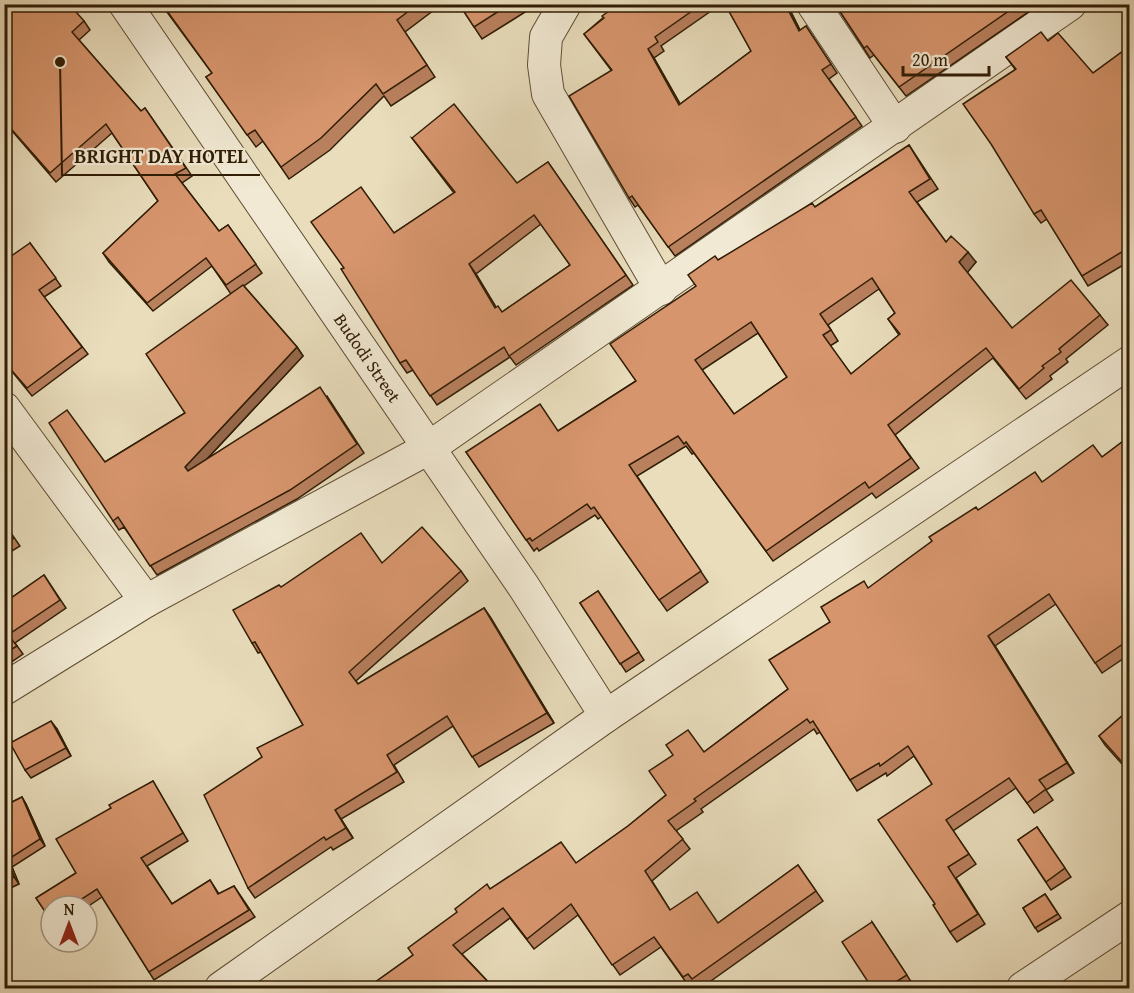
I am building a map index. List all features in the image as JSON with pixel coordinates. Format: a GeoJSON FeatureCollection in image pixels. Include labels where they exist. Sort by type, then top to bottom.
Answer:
{"type":"FeatureCollection","features":[{"type":"Feature","properties":{"kind":"street","name":"Budodi Street"},"geometry":{"type":"LineString","coordinates":[[125,4],[427,449],[524,587],[606,716]]}},
{"type":"Feature","properties":{"kind":"street"},"geometry":{"type":"LineString","coordinates":[[566,4],[546,37],[544,65],[548,94],[661,289]]}},
{"type":"Feature","properties":{"kind":"street"},"geometry":{"type":"LineString","coordinates":[[813,4],[895,127]]}},
{"type":"Feature","properties":{"kind":"street"},"geometry":{"type":"LineString","coordinates":[[4,689],[146,601],[427,449],[1070,4]]}},
{"type":"Feature","properties":{"kind":"street"},"geometry":{"type":"LineString","coordinates":[[221,988],[606,716],[1130,362]]}},
{"type":"Feature","properties":{"kind":"street"},"geometry":{"type":"LineString","coordinates":[[4,408],[146,601]]}},
{"type":"Feature","properties":{"kind":"street"},"geometry":{"type":"LineString","coordinates":[[1023,988],[1130,917]]}},
{"type":"Feature","properties":{"kind":"building"},"geometry":{"type":"Polygon","coordinates":[[[4,4],[69,4],[84,21],[72,32],[141,111],[145,108],[186,168],[175,174],[219,231],[228,225],[256,264],[226,285],[206,258],[147,303],[103,253],[158,201],[106,124],[50,173],[7,124],[4,125],[4,4]]]}},
{"type":"Feature","properties":{"kind":"building"},"geometry":{"type":"Polygon","coordinates":[[[162,4],[418,4],[397,20],[427,65],[383,94],[376,84],[321,138],[281,167],[255,130],[247,135],[206,77],[212,73],[162,4]]]}},
{"type":"Feature","properties":{"kind":"building"},"geometry":{"type":"Polygon","coordinates":[[[459,4],[510,4],[474,27],[459,4]]]}},
{"type":"Feature","properties":{"kind":"building"},"geometry":{"type":"Polygon","coordinates":[[[619,4],[702,4],[655,37],[658,42],[648,49],[679,105],[751,51],[725,4],[785,4],[799,31],[806,26],[831,64],[822,70],[856,117],[668,247],[632,196],[629,198],[569,96],[612,70],[584,34],[604,18],[602,16],[619,4]]]}},
{"type":"Feature","properties":{"kind":"building"},"geometry":{"type":"Polygon","coordinates":[[[835,4],[1019,4],[899,87],[867,46],[864,48],[835,4]]]}},
{"type":"Feature","properties":{"kind":"building"},"geometry":{"type":"Polygon","coordinates":[[[1041,32],[1048,41],[1058,33],[1093,73],[1130,46],[1130,247],[1082,276],[1041,210],[1034,214],[991,144],[963,104],[1016,69],[1006,57],[1041,32]]]}},
{"type":"Feature","properties":{"kind":"building"},"geometry":{"type":"Polygon","coordinates":[[[454,104],[517,183],[548,162],[626,275],[509,356],[504,347],[430,396],[406,360],[400,363],[341,269],[344,268],[311,222],[361,187],[394,233],[455,192],[412,138],[454,104]],[[534,215],[469,264],[495,308],[498,306],[502,312],[570,265],[534,215]]]}},
{"type":"Feature","properties":{"kind":"building"},"geometry":{"type":"Polygon","coordinates":[[[909,145],[930,179],[909,192],[946,242],[951,236],[968,252],[959,262],[1012,328],[1071,280],[1100,315],[1059,349],[1061,352],[1042,366],[1044,368],[1019,389],[986,348],[888,425],[911,458],[869,488],[865,482],[766,551],[686,442],[684,444],[678,436],[629,465],[701,571],[659,600],[594,507],[591,509],[587,504],[532,541],[530,538],[526,540],[466,452],[540,404],[558,431],[636,381],[610,344],[696,286],[688,275],[715,256],[718,260],[812,203],[815,207],[909,145]],[[872,278],[820,314],[831,330],[823,335],[851,374],[900,334],[888,319],[895,313],[872,278]],[[751,322],[695,360],[734,414],[787,377],[751,322]]]}},
{"type":"Feature","properties":{"kind":"building"},"geometry":{"type":"Polygon","coordinates":[[[30,243],[56,278],[39,290],[82,347],[27,388],[6,364],[9,361],[4,356],[4,261],[30,243]]]}},
{"type":"Feature","properties":{"kind":"building"},"geometry":{"type":"Polygon","coordinates":[[[243,285],[297,347],[185,467],[188,471],[320,387],[357,444],[290,490],[150,566],[118,517],[113,521],[49,423],[67,410],[105,462],[185,413],[146,354],[243,285]]]}},
{"type":"Feature","properties":{"kind":"building"},"geometry":{"type":"Polygon","coordinates":[[[1130,436],[1130,639],[1095,663],[1049,594],[988,636],[1067,763],[1039,780],[1046,789],[1027,803],[1009,778],[946,820],[969,854],[948,867],[978,914],[950,932],[933,905],[935,904],[878,820],[932,784],[908,746],[880,766],[879,763],[850,780],[813,721],[810,723],[807,719],[694,799],[696,801],[668,821],[683,839],[645,871],[670,910],[697,892],[718,923],[798,865],[816,891],[692,979],[688,974],[683,977],[654,937],[612,965],[571,904],[527,939],[503,908],[453,945],[491,985],[487,988],[367,988],[413,955],[408,948],[457,912],[455,909],[487,884],[490,889],[561,842],[576,863],[628,826],[666,795],[649,771],[673,755],[666,745],[688,730],[704,752],[788,689],[769,660],[830,622],[821,607],[864,581],[868,588],[932,541],[929,537],[976,507],[978,510],[1035,472],[1042,482],[1093,445],[1102,457],[1130,436]]]}},
{"type":"Feature","properties":{"kind":"building"},"geometry":{"type":"Polygon","coordinates":[[[4,524],[14,538],[4,544],[4,524]]]}},
{"type":"Feature","properties":{"kind":"building"},"geometry":{"type":"Polygon","coordinates":[[[422,527],[461,571],[349,672],[358,684],[484,608],[547,713],[472,757],[447,716],[387,755],[397,772],[335,810],[346,828],[326,840],[324,837],[248,888],[204,795],[262,757],[257,748],[303,725],[255,642],[252,643],[233,610],[279,585],[281,587],[361,533],[382,563],[422,527]]]}},
{"type":"Feature","properties":{"kind":"building"},"geometry":{"type":"Polygon","coordinates":[[[44,575],[60,600],[8,635],[17,646],[4,654],[4,603],[44,575]]]}},
{"type":"Feature","properties":{"kind":"building"},"geometry":{"type":"Polygon","coordinates":[[[598,591],[639,652],[620,664],[580,603],[598,591]]]}},
{"type":"Feature","properties":{"kind":"building"},"geometry":{"type":"Polygon","coordinates":[[[1130,709],[1130,771],[1099,736],[1130,709]]]}},
{"type":"Feature","properties":{"kind":"building"},"geometry":{"type":"Polygon","coordinates":[[[51,721],[66,748],[25,770],[10,743],[51,721]]]}},
{"type":"Feature","properties":{"kind":"building"},"geometry":{"type":"Polygon","coordinates":[[[153,781],[183,833],[141,858],[172,904],[210,880],[218,894],[234,886],[249,910],[149,972],[97,889],[89,894],[42,894],[76,873],[56,839],[111,808],[109,805],[153,781]]]}},
{"type":"Feature","properties":{"kind":"building"},"geometry":{"type":"Polygon","coordinates":[[[22,797],[40,839],[7,860],[14,877],[4,882],[4,806],[22,797]]]}},
{"type":"Feature","properties":{"kind":"building"},"geometry":{"type":"Polygon","coordinates":[[[1037,827],[1065,868],[1046,882],[1018,840],[1037,827]]]}},
{"type":"Feature","properties":{"kind":"building"},"geometry":{"type":"Polygon","coordinates":[[[1045,894],[1058,914],[1035,928],[1023,908],[1045,894]]]}},
{"type":"Feature","properties":{"kind":"building"},"geometry":{"type":"Polygon","coordinates":[[[872,922],[907,975],[886,988],[872,988],[842,942],[872,922]]]}},
{"type":"Feature","properties":{"kind":"building"},"geometry":{"type":"Polygon","coordinates":[[[4,979],[11,988],[4,988],[4,979]]]}},
{"type":"Feature","properties":{"kind":"place","name":"BRIGHT DAY HOTEL"},"geometry":{"type":"Point","coordinates":[60,62]}}]}
